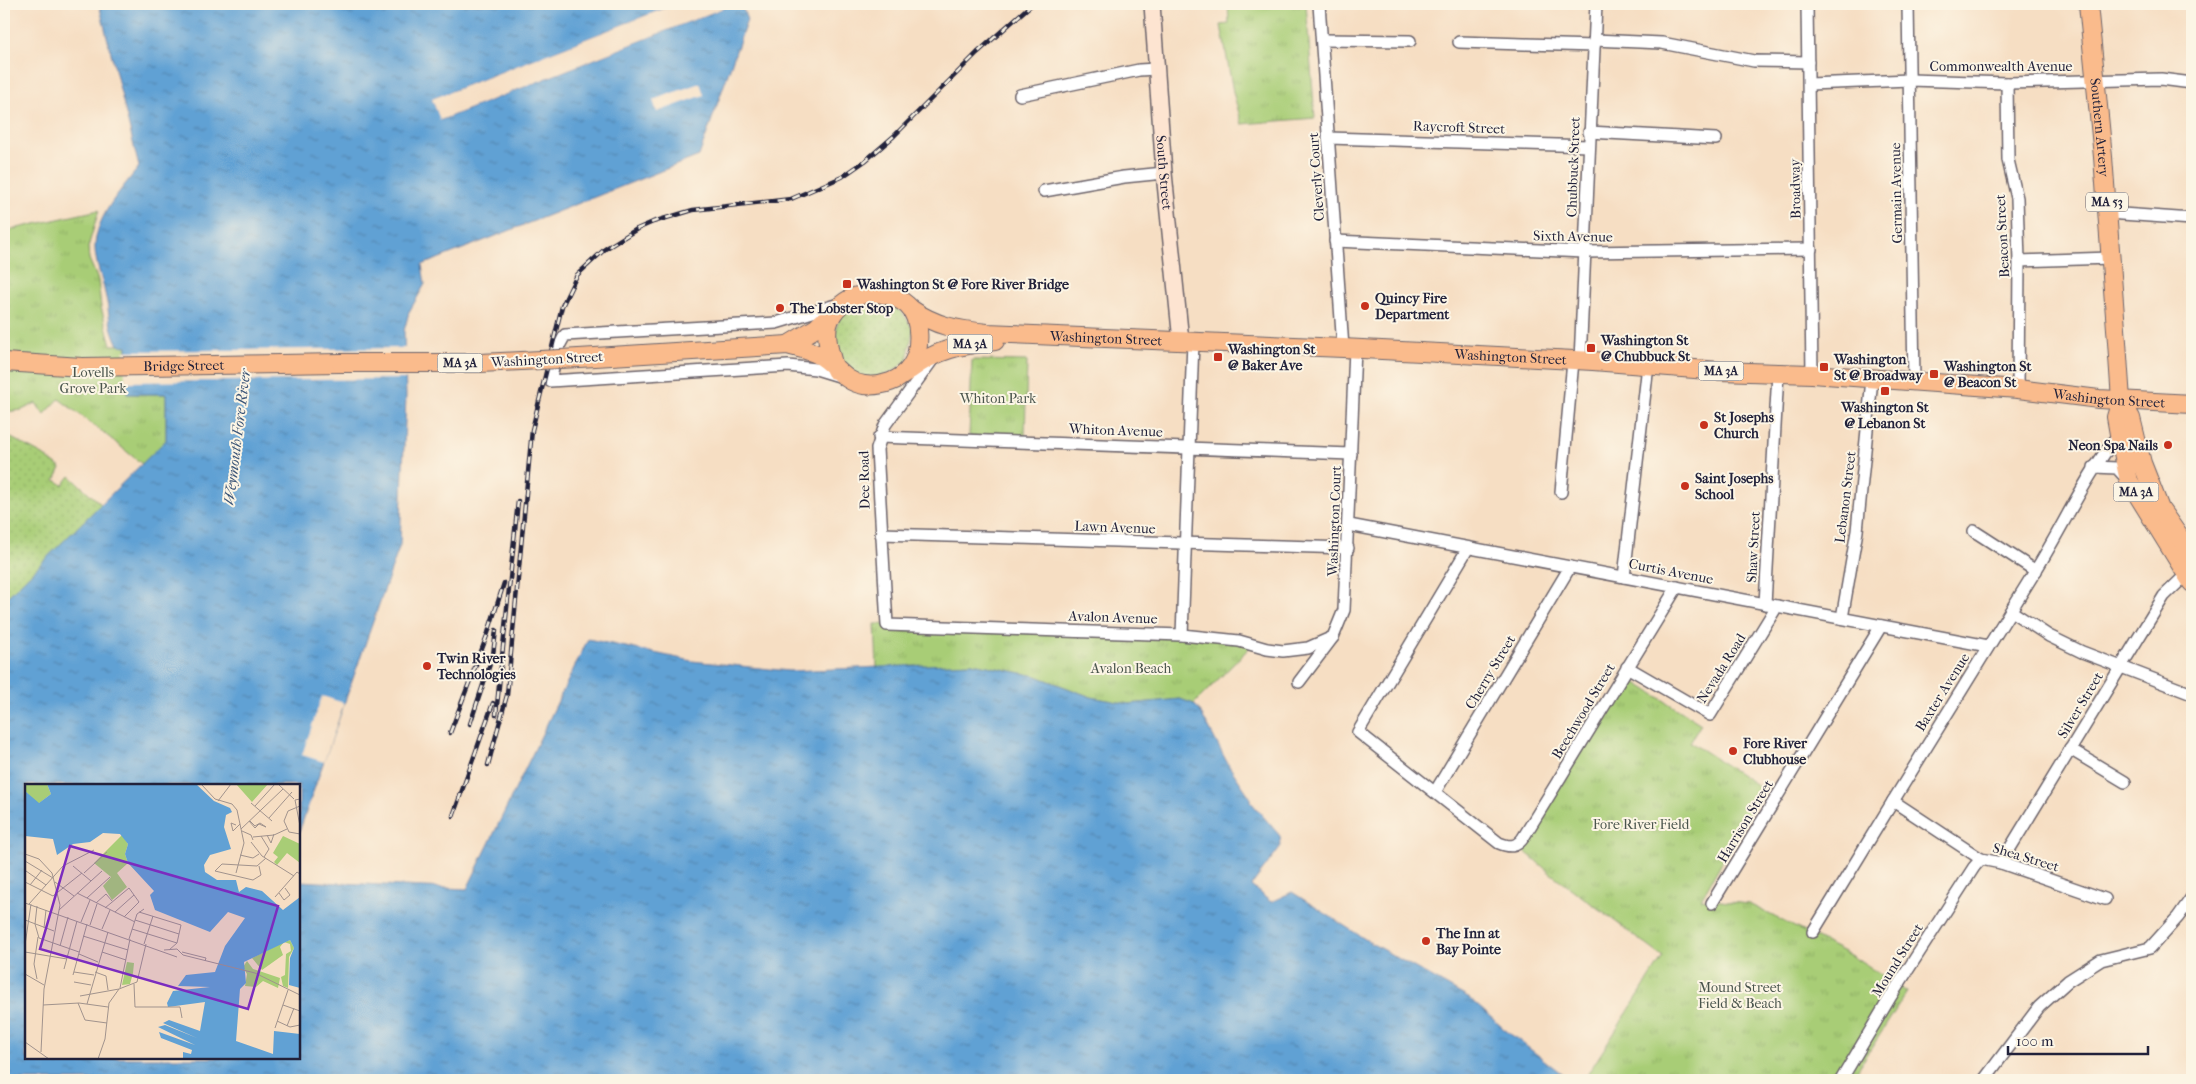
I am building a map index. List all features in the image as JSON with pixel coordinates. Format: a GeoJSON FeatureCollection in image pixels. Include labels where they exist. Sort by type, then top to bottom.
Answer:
{"type":"FeatureCollection","features":[{"type":"Feature","properties":{"kind":"main road","name":"South Street"},"geometry":{"type":"LineString","coordinates":[[1152,4],[1164,173],[1187,341]]}},
{"type":"Feature","properties":{"kind":"main road","name":"Southern Artery"},"geometry":{"type":"LineString","coordinates":[[2088,4],[2108,213],[2121,400],[2116,417],[2119,434],[2129,481],[2190,575]]}},
{"type":"Feature","properties":{"kind":"main road","name":"MA 3A"},"geometry":{"type":"LineString","coordinates":[[839,306],[854,296],[871,293],[898,300],[910,309]]}},
{"type":"Feature","properties":{"kind":"main road","name":"Washington Street"},"geometry":{"type":"LineString","coordinates":[[788,345],[816,328],[839,306]]}},
{"type":"Feature","properties":{"kind":"main road"},"geometry":{"type":"LineString","coordinates":[[839,306],[828,324],[828,344],[840,374]]}},
{"type":"Feature","properties":{"kind":"main road","name":"Washington Street"},"geometry":{"type":"LineString","coordinates":[[910,309],[946,328],[1038,337],[1349,348],[1648,365],[1720,371],[1812,374],[2018,389],[2060,395],[2121,400],[2192,404]]}},
{"type":"Feature","properties":{"kind":"main road"},"geometry":{"type":"LineString","coordinates":[[909,370],[914,361],[919,343],[917,326],[910,309]]}},
{"type":"Feature","properties":{"kind":"main road","name":"Washington Street"},"geometry":{"type":"LineString","coordinates":[[909,370],[927,357],[938,352],[969,344],[1038,337]]}},
{"type":"Feature","properties":{"kind":"main road","name":"Washington Street"},"geometry":{"type":"LineString","coordinates":[[245,364],[480,363],[788,345],[818,354],[840,374]]}},
{"type":"Feature","properties":{"kind":"main road","name":"Bridge Street"},"geometry":{"type":"LineString","coordinates":[[4,362],[82,366],[245,364]]}},
{"type":"Feature","properties":{"kind":"main road","name":"MA 3A"},"geometry":{"type":"LineString","coordinates":[[840,374],[858,384],[879,385],[892,382],[909,370]]}},
{"type":"Feature","properties":{"kind":"main road","name":"Southern Artery"},"geometry":{"type":"LineString","coordinates":[[2121,400],[2131,418],[2139,453],[2160,509],[2192,555]]}},
{"type":"Feature","properties":{"kind":"street","name":"Cleverly Court"},"geometry":{"type":"LineString","coordinates":[[1319,4],[1335,241],[1349,348]]}},
{"type":"Feature","properties":{"kind":"street","name":"Chubbuck Street"},"geometry":{"type":"LineString","coordinates":[[1561,492],[1576,361],[1584,252],[1596,4]]}},
{"type":"Feature","properties":{"kind":"street","name":"Broadway"},"geometry":{"type":"LineString","coordinates":[[1807,4],[1812,374]]}},
{"type":"Feature","properties":{"kind":"street","name":"Germain Avenue"},"geometry":{"type":"LineString","coordinates":[[1908,4],[1914,382]]}},
{"type":"Feature","properties":{"kind":"street"},"geometry":{"type":"LineString","coordinates":[[1322,40],[1410,41]]}},
{"type":"Feature","properties":{"kind":"street"},"geometry":{"type":"LineString","coordinates":[[1459,42],[1662,43],[1754,61],[1808,62]]}},
{"type":"Feature","properties":{"kind":"street"},"geometry":{"type":"LineString","coordinates":[[1020,94],[1139,70],[1156,69]]}},
{"type":"Feature","properties":{"kind":"street","name":"Commonwealth Avenue"},"geometry":{"type":"LineString","coordinates":[[1809,84],[1910,80],[2007,83],[2161,79],[2192,83]]}},
{"type":"Feature","properties":{"kind":"street","name":"Beacon Street"},"geometry":{"type":"LineString","coordinates":[[2007,83],[2008,160],[2017,198],[2019,262],[2018,389]]}},
{"type":"Feature","properties":{"kind":"street"},"geometry":{"type":"LineString","coordinates":[[1589,132],[1716,139]]}},
{"type":"Feature","properties":{"kind":"street","name":"Raycroft Street"},"geometry":{"type":"LineString","coordinates":[[1328,138],[1589,146]]}},
{"type":"Feature","properties":{"kind":"street"},"geometry":{"type":"LineString","coordinates":[[1044,192],[1124,177],[1164,173]]}},
{"type":"Feature","properties":{"kind":"street"},"geometry":{"type":"LineString","coordinates":[[2108,213],[2192,219]]}},
{"type":"Feature","properties":{"kind":"street","name":"Sixth Avenue"},"geometry":{"type":"LineString","coordinates":[[1335,241],[1584,252],[1811,249]]}},
{"type":"Feature","properties":{"kind":"street"},"geometry":{"type":"LineString","coordinates":[[2019,262],[2111,258]]}},
{"type":"Feature","properties":{"kind":"street"},"geometry":{"type":"LineString","coordinates":[[839,306],[776,323],[565,335],[558,348],[550,382],[788,366],[840,374]]}},
{"type":"Feature","properties":{"kind":"street"},"geometry":{"type":"LineString","coordinates":[[1182,635],[1189,448],[1187,341]]}},
{"type":"Feature","properties":{"kind":"street","name":"Washington Court"},"geometry":{"type":"LineString","coordinates":[[1299,682],[1333,637],[1344,610],[1352,454],[1349,348]]}},
{"type":"Feature","properties":{"kind":"street","name":"Dee Road"},"geometry":{"type":"LineString","coordinates":[[887,625],[877,461],[879,437],[891,416],[938,352]]}},
{"type":"Feature","properties":{"kind":"street"},"geometry":{"type":"LineString","coordinates":[[1624,577],[1648,365]]}},
{"type":"Feature","properties":{"kind":"street","name":"Shaw Street"},"geometry":{"type":"LineString","coordinates":[[1765,604],[1778,373]]}},
{"type":"Feature","properties":{"kind":"street","name":"Lebanon Street"},"geometry":{"type":"LineString","coordinates":[[1842,618],[1857,530],[1872,379]]}},
{"type":"Feature","properties":{"kind":"street","name":"Baxter Avenue"},"geometry":{"type":"LineString","coordinates":[[1813,932],[2036,570],[2094,467],[2119,434]]}},
{"type":"Feature","properties":{"kind":"street","name":"Whiton Avenue"},"geometry":{"type":"LineString","coordinates":[[879,437],[1352,454]]}},
{"type":"Feature","properties":{"kind":"street"},"geometry":{"type":"LineString","coordinates":[[2094,467],[2117,468],[2129,481]]}},
{"type":"Feature","properties":{"kind":"street","name":"Curtis Avenue"},"geometry":{"type":"LineString","coordinates":[[1349,525],[1988,646]]}},
{"type":"Feature","properties":{"kind":"street"},"geometry":{"type":"LineString","coordinates":[[1974,532],[2036,570]]}},
{"type":"Feature","properties":{"kind":"street","name":"Lawn Avenue"},"geometry":{"type":"LineString","coordinates":[[881,534],[1348,548]]}},
{"type":"Feature","properties":{"kind":"street"},"geometry":{"type":"LineString","coordinates":[[1436,792],[1358,732],[1468,548]]}},
{"type":"Feature","properties":{"kind":"street","name":"Cherry Street"},"geometry":{"type":"LineString","coordinates":[[1436,792],[1570,567]]}},
{"type":"Feature","properties":{"kind":"street","name":"Silver Street"},"geometry":{"type":"LineString","coordinates":[[2001,864],[2164,596],[2190,575]]}},
{"type":"Feature","properties":{"kind":"street","name":"Beechwood Street"},"geometry":{"type":"LineString","coordinates":[[1436,792],[1499,843],[1512,847],[1518,844],[1677,587]]}},
{"type":"Feature","properties":{"kind":"street","name":"Nevada Road"},"geometry":{"type":"LineString","coordinates":[[1627,667],[1710,716],[1777,606]]}},
{"type":"Feature","properties":{"kind":"street"},"geometry":{"type":"LineString","coordinates":[[2010,611],[2049,636],[2082,652],[2192,694]]}},
{"type":"Feature","properties":{"kind":"street","name":"Avalon Avenue"},"geometry":{"type":"LineString","coordinates":[[887,625],[1182,635],[1239,641],[1283,651],[1308,648],[1333,637]]}},
{"type":"Feature","properties":{"kind":"street","name":"Harrison Street"},"geometry":{"type":"LineString","coordinates":[[1712,903],[1881,626]]}},
{"type":"Feature","properties":{"kind":"street"},"geometry":{"type":"LineString","coordinates":[[2070,749],[2125,782]]}},
{"type":"Feature","properties":{"kind":"street","name":"Shea Street"},"geometry":{"type":"LineString","coordinates":[[1893,801],[1981,859],[2105,899]]}},
{"type":"Feature","properties":{"kind":"street","name":"Mound Street"},"geometry":{"type":"LineString","coordinates":[[1841,1080],[1891,996],[1981,859]]}},
{"type":"Feature","properties":{"kind":"street"},"geometry":{"type":"LineString","coordinates":[[1984,1080],[2039,1007],[2068,981],[2101,960],[2150,948],[2178,917],[2192,897]]}},
{"type":"Feature","properties":{"kind":"green space"},"geometry":{"type":"Polygon","coordinates":[[[1228,4],[1306,4],[1315,118],[1242,124],[1233,92],[1221,25],[1229,24],[1228,4]]]}},
{"type":"Feature","properties":{"kind":"green space","name":"Lovells Grove Park"},"geometry":{"type":"Polygon","coordinates":[[[99,210],[88,247],[89,259],[98,280],[101,307],[111,345],[127,345],[127,394],[166,394],[166,440],[142,464],[59,399],[44,415],[36,403],[22,410],[4,412],[4,231],[99,210]]]}},
{"type":"Feature","properties":{"kind":"green space"},"geometry":{"type":"Polygon","coordinates":[[[872,301],[893,306],[902,313],[913,330],[907,361],[895,370],[882,376],[868,378],[851,372],[836,357],[836,335],[839,319],[844,313],[850,308],[872,301]]]}},
{"type":"Feature","properties":{"kind":"green space","name":"Whiton Park"},"geometry":{"type":"Polygon","coordinates":[[[972,360],[1027,361],[1025,437],[969,436],[972,360]]]}},
{"type":"Feature","properties":{"kind":"green space"},"geometry":{"type":"Polygon","coordinates":[[[4,434],[43,455],[61,468],[55,480],[63,485],[70,476],[102,505],[4,600],[4,434]]]}},
{"type":"Feature","properties":{"kind":"green space","name":"Avalon Beach"},"geometry":{"type":"Polygon","coordinates":[[[875,624],[1182,635],[1252,645],[1194,704],[1180,699],[1129,704],[1091,697],[1036,676],[972,663],[877,668],[875,624]]]}},
{"type":"Feature","properties":{"kind":"green space"},"geometry":{"type":"Polygon","coordinates":[[[1627,677],[1701,724],[1690,742],[1763,789],[1701,899],[1749,904],[1850,955],[1907,992],[1851,1080],[1584,1080],[1663,957],[1549,872],[1522,849],[1627,677]]]}},
{"type":"Feature","properties":{"kind":"water","name":"Weymouth Fore River"},"geometry":{"type":"Polygon","coordinates":[[[99,4],[676,4],[432,99],[441,120],[733,4],[741,4],[747,20],[699,156],[422,265],[425,284],[409,312],[404,331],[406,396],[400,545],[300,829],[300,784],[25,784],[25,1059],[300,1059],[300,881],[467,889],[588,639],[692,661],[789,671],[972,663],[1036,676],[1091,697],[1129,704],[1180,699],[1194,704],[1200,711],[1229,766],[1250,797],[1250,801],[1280,836],[1281,846],[1251,886],[1271,902],[1292,892],[1371,943],[1470,999],[1504,1029],[1570,1080],[4,1080],[4,600],[166,440],[166,394],[127,394],[127,346],[118,345],[115,338],[96,258],[96,236],[105,214],[117,194],[139,167],[99,4]]]}},
{"type":"Feature","properties":{"kind":"pier"},"geometry":{"type":"Polygon","coordinates":[[[679,4],[435,101],[442,117],[726,4],[733,4],[440,120],[432,99],[679,4]]]}},
{"type":"Feature","properties":{"kind":"pier"},"geometry":{"type":"Polygon","coordinates":[[[700,83],[704,95],[657,112],[653,100],[700,83]]]}},
{"type":"Feature","properties":{"kind":"pier"},"geometry":{"type":"Polygon","coordinates":[[[407,348],[408,379],[125,382],[124,351],[407,348]]]}},
{"type":"Feature","properties":{"kind":"pier"},"geometry":{"type":"Polygon","coordinates":[[[322,696],[344,703],[324,762],[302,755],[322,696]]]}},
{"type":"Feature","properties":{"kind":"railway"},"geometry":{"type":"LineString","coordinates":[[488,765],[507,695],[532,430],[562,306],[577,275],[605,249],[637,229],[653,222],[693,210],[791,199],[842,177],[865,161],[894,136],[977,53],[1032,4]]}},
{"type":"Feature","properties":{"kind":"railway"},"geometry":{"type":"LineString","coordinates":[[496,715],[518,501]]}},
{"type":"Feature","properties":{"kind":"railway"},"geometry":{"type":"LineString","coordinates":[[450,733],[488,633],[504,583]]}},
{"type":"Feature","properties":{"kind":"railway"},"geometry":{"type":"LineString","coordinates":[[470,724],[493,655],[496,630]]}},
{"type":"Feature","properties":{"kind":"railway"},"geometry":{"type":"LineString","coordinates":[[453,816],[493,703]]}},
{"type":"Feature","properties":{"kind":"place","name":"Washington St @ Fore River Bridge"},"geometry":{"type":"Point","coordinates":[847,284]}},
{"type":"Feature","properties":{"kind":"place","name":"Quincy Fire Department"},"geometry":{"type":"Point","coordinates":[1365,306]}},
{"type":"Feature","properties":{"kind":"place","name":"The Lobster Stop"},"geometry":{"type":"Point","coordinates":[780,308]}},
{"type":"Feature","properties":{"kind":"place","name":"Washington St @ Chubbuck St"},"geometry":{"type":"Point","coordinates":[1591,348]}},
{"type":"Feature","properties":{"kind":"place","name":"Washington St @ Baker Ave"},"geometry":{"type":"Point","coordinates":[1218,357]}},
{"type":"Feature","properties":{"kind":"place","name":"Washington St @ Broadway"},"geometry":{"type":"Point","coordinates":[1824,367]}},
{"type":"Feature","properties":{"kind":"place","name":"Washington St @ Beacon St"},"geometry":{"type":"Point","coordinates":[1934,374]}},
{"type":"Feature","properties":{"kind":"place","name":"Washington St @ Lebanon St"},"geometry":{"type":"Point","coordinates":[1885,391]}},
{"type":"Feature","properties":{"kind":"place","name":"St Josephs Church"},"geometry":{"type":"Point","coordinates":[1704,425]}},
{"type":"Feature","properties":{"kind":"place","name":"Neon Spa Nails"},"geometry":{"type":"Point","coordinates":[2168,445]}},
{"type":"Feature","properties":{"kind":"place","name":"Saint Josephs School"},"geometry":{"type":"Point","coordinates":[1685,486]}},
{"type":"Feature","properties":{"kind":"place","name":"Twin River Technologies"},"geometry":{"type":"Point","coordinates":[427,666]}},
{"type":"Feature","properties":{"kind":"place","name":"Fore River Clubhouse"},"geometry":{"type":"Point","coordinates":[1733,751]}},
{"type":"Feature","properties":{"kind":"place","name":"The Inn at Bay Pointe"},"geometry":{"type":"Point","coordinates":[1426,941]}},
{"type":"Feature","properties":{"kind":"park label","name":"Fore River Field"},"geometry":{"type":"Point","coordinates":[1641,824]}},
{"type":"Feature","properties":{"kind":"park label","name":"Mound Street Field & Beach"},"geometry":{"type":"Point","coordinates":[1740,996]}}]}
